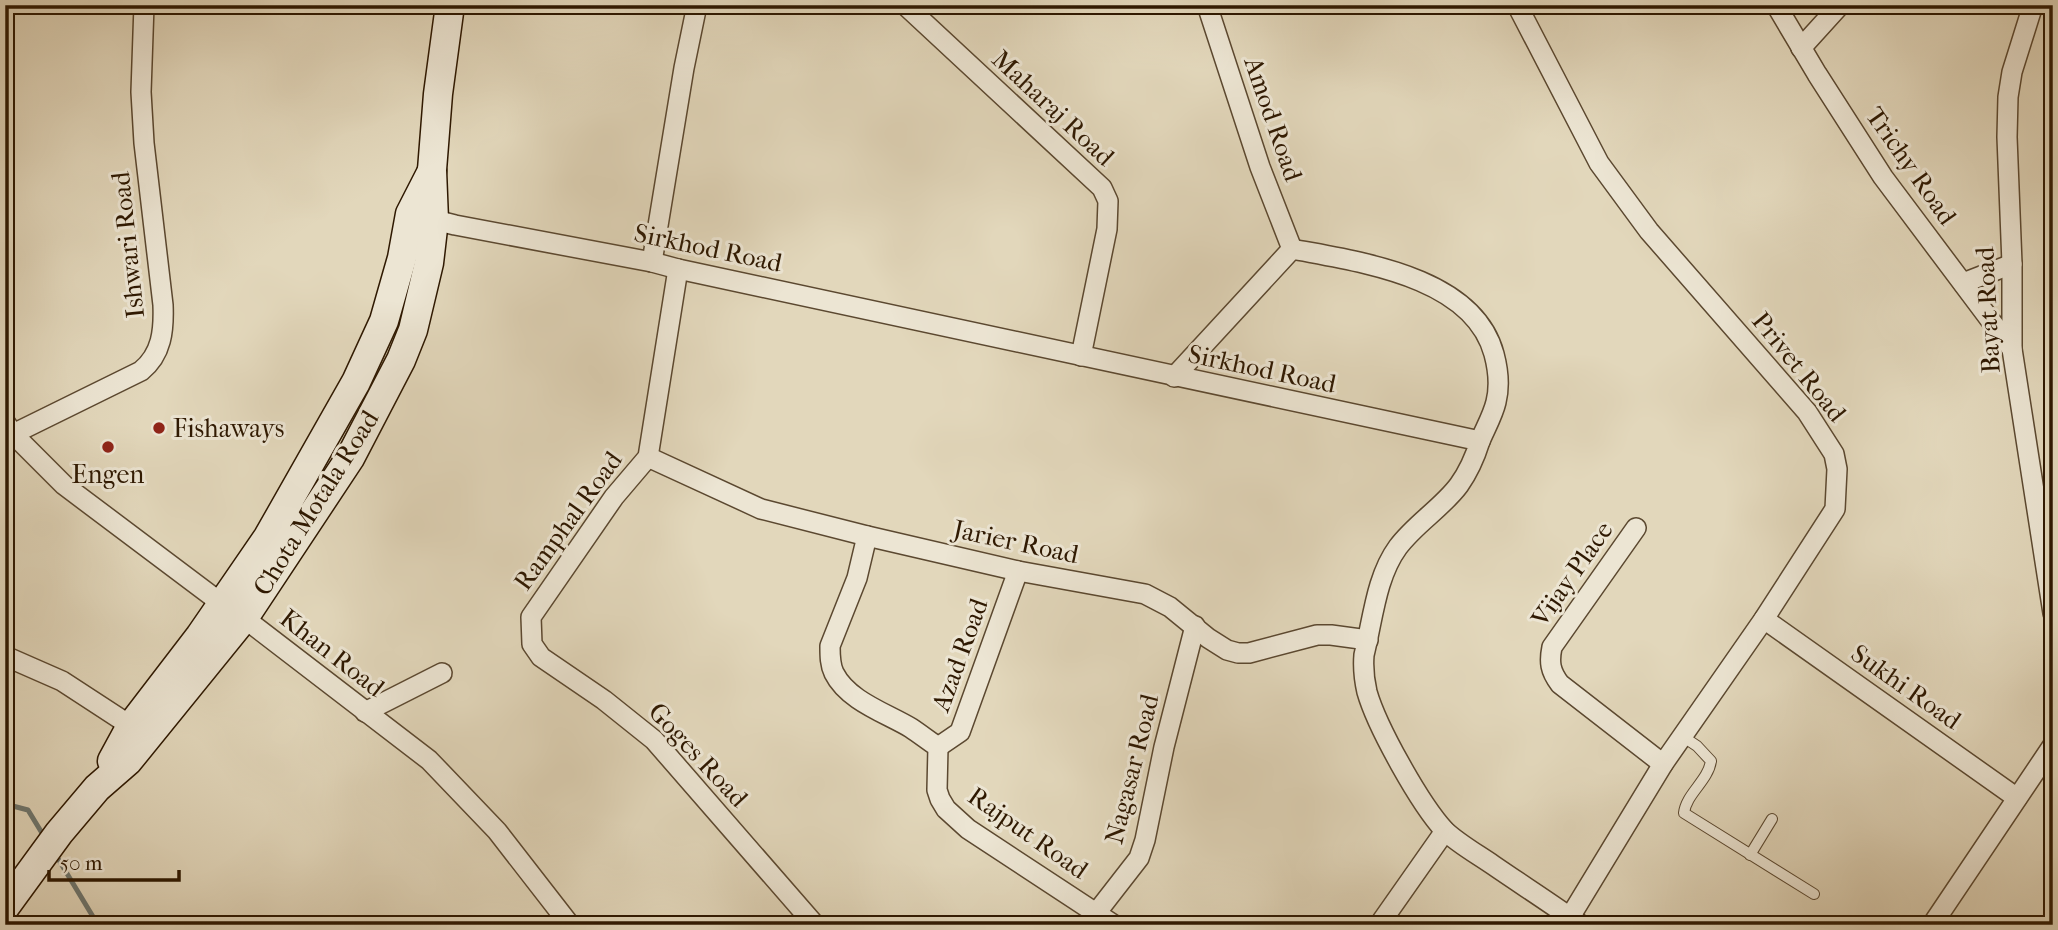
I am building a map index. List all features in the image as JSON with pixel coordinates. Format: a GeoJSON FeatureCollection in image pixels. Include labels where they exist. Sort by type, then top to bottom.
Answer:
{"type":"FeatureCollection","features":[{"type":"Feature","properties":{"kind":"street","name":"Ishwari Road"},"geometry":{"type":"LineString","coordinates":[[9,428],[141,371],[151,363],[161,341],[164,326],[163,305],[142,105],[144,5]]}},
{"type":"Feature","properties":{"kind":"street","name":"Chota Motala Road"},"geometry":{"type":"LineString","coordinates":[[5,906],[97,788],[128,761],[232,611],[268,537],[356,382],[384,321],[402,258],[422,217],[432,170],[438,94],[450,5]]}},
{"type":"Feature","properties":{"kind":"street"},"geometry":{"type":"LineString","coordinates":[[652,262],[697,5]]}},
{"type":"Feature","properties":{"kind":"street","name":"Maharaj Road"},"geometry":{"type":"LineString","coordinates":[[905,5],[1102,188],[1108,201],[1107,229],[1081,356]]}},
{"type":"Feature","properties":{"kind":"street","name":"Amod Road"},"geometry":{"type":"LineString","coordinates":[[1207,5],[1260,167],[1292,249]]}},
{"type":"Feature","properties":{"kind":"street","name":"Trichy Road"},"geometry":{"type":"LineString","coordinates":[[1776,5],[1883,177],[2012,349]]}},
{"type":"Feature","properties":{"kind":"street"},"geometry":{"type":"LineString","coordinates":[[1801,48],[1840,5]]}},
{"type":"Feature","properties":{"kind":"street","name":"Bayat Road"},"geometry":{"type":"LineString","coordinates":[[2033,5],[2012,72],[2008,97],[2012,349],[2053,613]]}},
{"type":"Feature","properties":{"kind":"street","name":"Privet Road"},"geometry":{"type":"LineString","coordinates":[[1523,8],[1599,163],[1649,232],[1807,412],[1834,454],[1838,481],[1835,509],[1764,619],[1663,764],[1576,921]]}},
{"type":"Feature","properties":{"kind":"street","name":"Sirkhod Road"},"geometry":{"type":"LineString","coordinates":[[422,217],[652,262],[1479,441]]}},
{"type":"Feature","properties":{"kind":"street"},"geometry":{"type":"LineString","coordinates":[[1174,377],[1292,249],[1396,272],[1426,284],[1473,315],[1490,341],[1498,372],[1496,402],[1474,460],[1458,486],[1426,516],[1385,568],[1363,668],[1374,713],[1426,806],[1446,831],[1576,921]]}},
{"type":"Feature","properties":{"kind":"street"},"geometry":{"type":"LineString","coordinates":[[1963,283],[2012,264]]}},
{"type":"Feature","properties":{"kind":"street","name":"Ramphal Road"},"geometry":{"type":"LineString","coordinates":[[531,638],[531,617],[614,497],[648,457],[678,269]]}},
{"type":"Feature","properties":{"kind":"street","name":"Khan Road"},"geometry":{"type":"LineString","coordinates":[[9,428],[64,485],[429,760],[497,831],[570,925]]}},
{"type":"Feature","properties":{"kind":"street","name":"Jarier Road"},"geometry":{"type":"LineString","coordinates":[[648,457],[761,509],[1018,571],[1145,594],[1170,607],[1218,645],[1238,653],[1250,653],[1317,635],[1368,640]]}},
{"type":"Feature","properties":{"kind":"street","name":"Vijay Place"},"geometry":{"type":"LineString","coordinates":[[1636,528],[1552,647],[1550,664],[1553,676],[1560,684],[1663,764]]}},
{"type":"Feature","properties":{"kind":"street"},"geometry":{"type":"LineString","coordinates":[[867,536],[857,578],[831,646],[832,671],[846,689],[939,747]]}},
{"type":"Feature","properties":{"kind":"street","name":"Azad Road"},"geometry":{"type":"LineString","coordinates":[[939,747],[960,732],[1018,571]]}},
{"type":"Feature","properties":{"kind":"street","name":"Chota Motala Road"},"geometry":{"type":"LineString","coordinates":[[97,788],[131,726],[200,636],[232,611]]}},
{"type":"Feature","properties":{"kind":"street","name":"Sukhi Road"},"geometry":{"type":"LineString","coordinates":[[1764,619],[2017,798]]}},
{"type":"Feature","properties":{"kind":"street","name":"Nagasar Road"},"geometry":{"type":"LineString","coordinates":[[1097,912],[1139,858],[1195,626]]}},
{"type":"Feature","properties":{"kind":"street","name":"Goges Road"},"geometry":{"type":"LineString","coordinates":[[531,638],[531,645],[541,657],[604,700],[654,740],[816,925]]}},
{"type":"Feature","properties":{"kind":"street"},"geometry":{"type":"LineString","coordinates":[[5,656],[62,681],[131,726]]}},
{"type":"Feature","properties":{"kind":"street"},"geometry":{"type":"LineString","coordinates":[[365,712],[442,673]]}},
{"type":"Feature","properties":{"kind":"street"},"geometry":{"type":"LineString","coordinates":[[1932,925],[2053,745]]}},
{"type":"Feature","properties":{"kind":"street","name":"Rajput Road"},"geometry":{"type":"LineString","coordinates":[[939,747],[937,790],[946,809],[968,828],[1114,925]]}},
{"type":"Feature","properties":{"kind":"street"},"geometry":{"type":"LineString","coordinates":[[1379,925],[1446,831]]}},
{"type":"Feature","properties":{"kind":"lane"},"geometry":{"type":"LineString","coordinates":[[1682,736],[1697,746],[1711,761],[1707,774],[1685,806],[1685,813],[1814,894]]}},
{"type":"Feature","properties":{"kind":"lane"},"geometry":{"type":"LineString","coordinates":[[1750,855],[1772,819]]}},
{"type":"Feature","properties":{"kind":"waterway"},"geometry":{"type":"LineString","coordinates":[[5,804],[28,810],[45,838]]}},
{"type":"Feature","properties":{"kind":"waterway"},"geometry":{"type":"LineString","coordinates":[[54,852],[98,925]]}},
{"type":"Feature","properties":{"kind":"place","name":"Fishaways"},"geometry":{"type":"Point","coordinates":[159,428]}},
{"type":"Feature","properties":{"kind":"place","name":"Engen"},"geometry":{"type":"Point","coordinates":[108,447]}}]}
